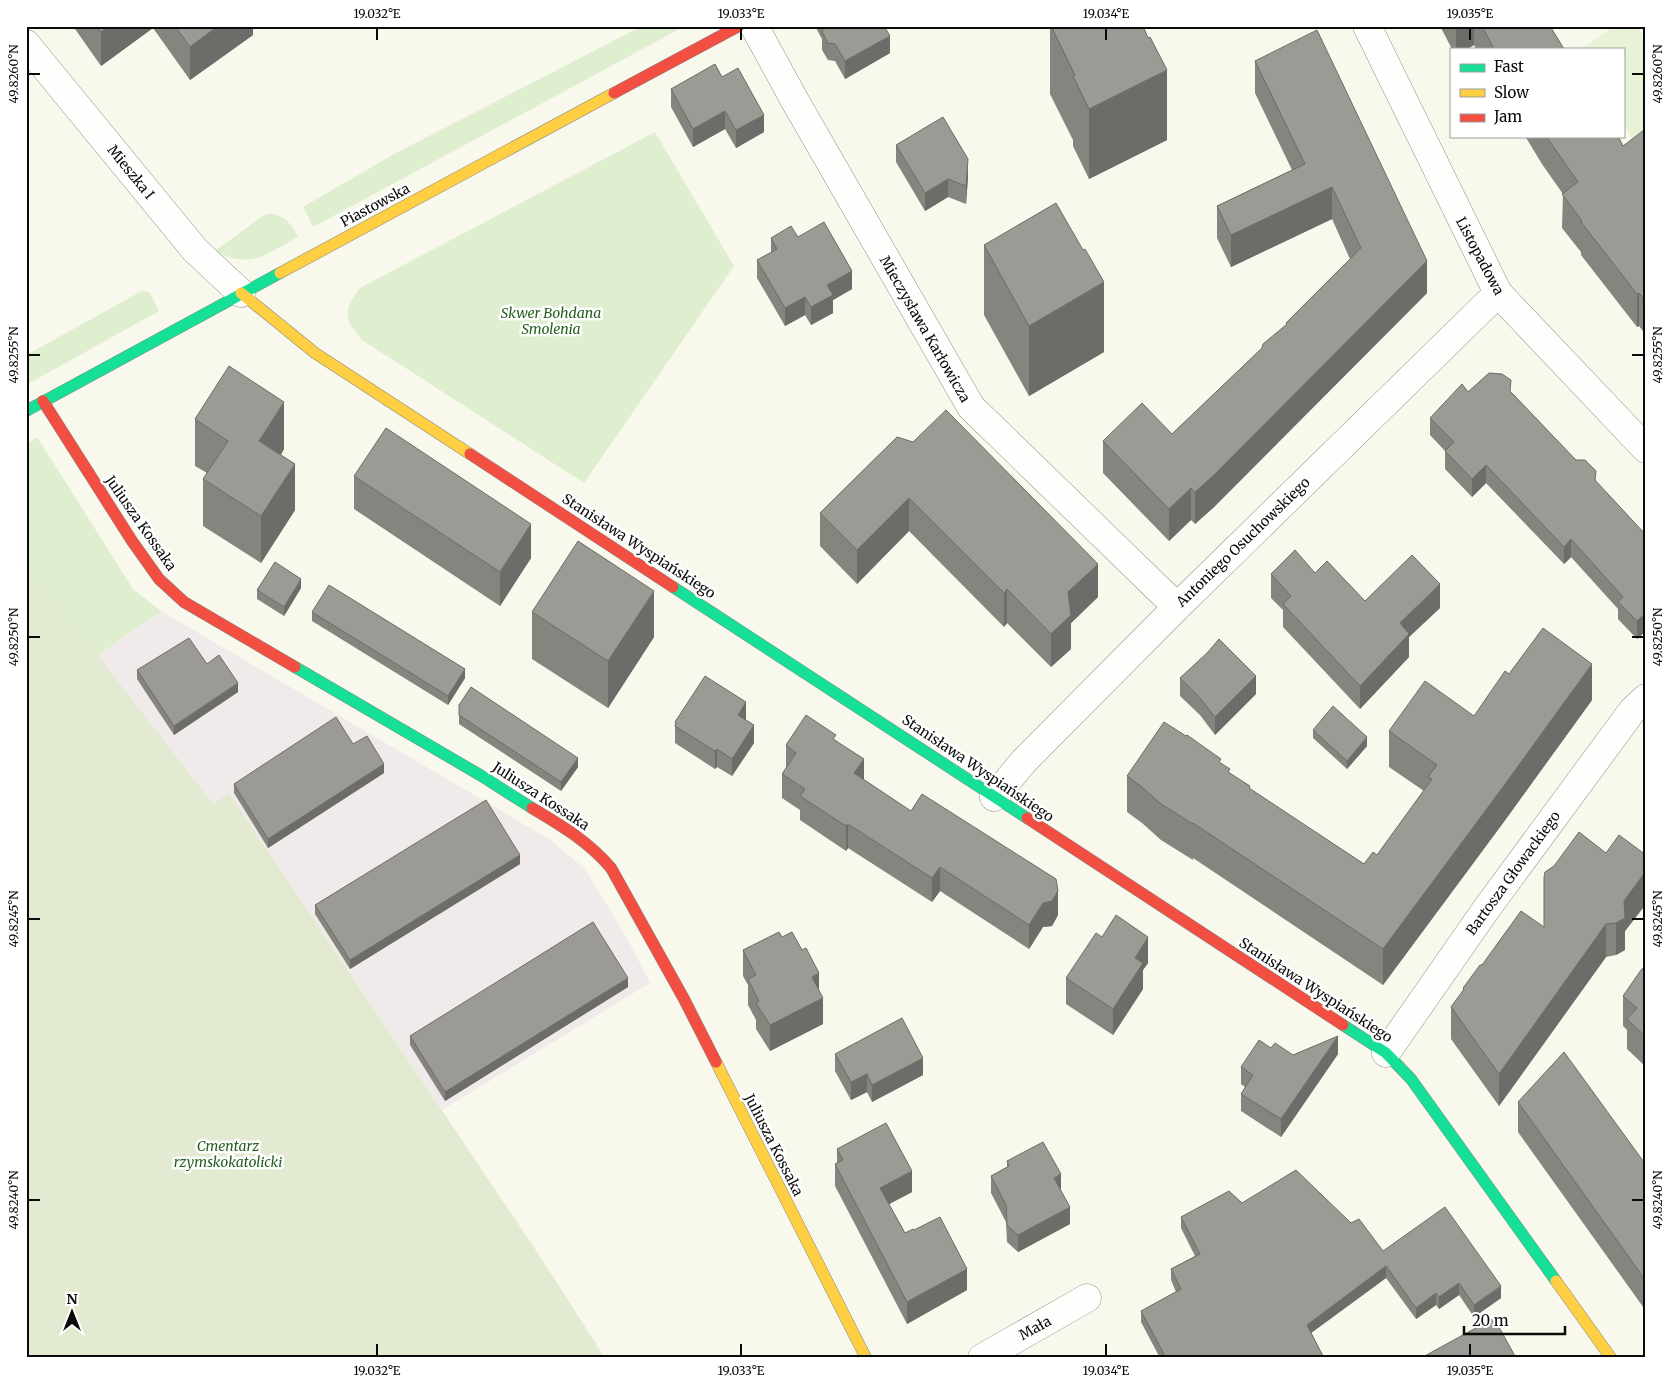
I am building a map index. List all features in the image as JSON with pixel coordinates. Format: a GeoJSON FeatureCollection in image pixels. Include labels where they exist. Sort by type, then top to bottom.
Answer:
{"type":"FeatureCollection","features":[{"type":"Feature","properties":{"kind":"street","name":"Piastowska"},"geometry":{"type":"LineString","coordinates":[[26,411],[739,26]]}},
{"type":"Feature","properties":{"kind":"street","name":"Mieczysława Karłowicza"},"geometry":{"type":"LineString","coordinates":[[754,26],[971,407],[1176,607]]}},
{"type":"Feature","properties":{"kind":"street","name":"Listopadowa"},"geometry":{"type":"LineString","coordinates":[[1367,26],[1498,294],[1646,449]]}},
{"type":"Feature","properties":{"kind":"street","name":"Mieszka I"},"geometry":{"type":"LineString","coordinates":[[26,44],[195,250],[241,294]]}},
{"type":"Feature","properties":{"kind":"street","name":"Stanisława Wyspiańskiego"},"geometry":{"type":"LineString","coordinates":[[241,294],[315,353],[1386,1053],[1411,1079],[1611,1358]]}},
{"type":"Feature","properties":{"kind":"street","name":"Antoniego Osuchowskiego"},"geometry":{"type":"LineString","coordinates":[[994,796],[1024,761],[1176,607],[1498,294]]}},
{"type":"Feature","properties":{"kind":"street","name":"Juliusza Kossaka"},"geometry":{"type":"LineString","coordinates":[[43,401],[132,541],[159,578],[184,602],[488,780],[579,837],[597,852],[611,868],[684,999],[866,1358]]}},
{"type":"Feature","properties":{"kind":"street","name":"Bartosza Głowackiego"},"geometry":{"type":"LineString","coordinates":[[1386,1053],[1487,908],[1632,711],[1646,698]]}},
{"type":"Feature","properties":{"kind":"street","name":"Mała"},"geometry":{"type":"LineString","coordinates":[[982,1358],[1087,1298]]}},
{"type":"Feature","properties":{"kind":"shaded area"},"geometry":{"type":"Polygon","coordinates":[[[161,611],[549,839],[585,869],[627,938],[650,983],[442,1110],[229,793],[213,804],[97,656],[161,611]]]}},
{"type":"Feature","properties":{"kind":"green space"},"geometry":{"type":"Polygon","coordinates":[[[642,26],[685,26],[313,227],[303,207],[394,154],[642,26]]]}},
{"type":"Feature","properties":{"kind":"green space"},"geometry":{"type":"Polygon","coordinates":[[[1614,26],[1637,26],[1646,39],[1645,156],[1624,126],[1624,48],[1583,48],[1614,26]]]}},
{"type":"Feature","properties":{"kind":"green space","name":"Skwer Bohdana Smolenia"},"geometry":{"type":"Polygon","coordinates":[[[655,132],[734,266],[584,483],[362,340],[352,326],[349,320],[348,309],[360,288],[655,132]]]}},
{"type":"Feature","properties":{"kind":"green space"},"geometry":{"type":"Polygon","coordinates":[[[270,213],[280,216],[287,221],[298,237],[267,254],[248,259],[227,257],[215,251],[261,217],[270,213]]]}},
{"type":"Feature","properties":{"kind":"green space"},"geometry":{"type":"Polygon","coordinates":[[[142,291],[150,293],[159,311],[26,385],[26,355],[142,291]]]}},
{"type":"Feature","properties":{"kind":"green space"},"geometry":{"type":"Polygon","coordinates":[[[37,437],[133,589],[161,611],[97,656],[26,563],[26,444],[37,437]]]}},
{"type":"Feature","properties":{"kind":"green space","name":"Cmentarz rzymskokatolicki"},"geometry":{"type":"Polygon","coordinates":[[[26,563],[213,804],[229,793],[541,1258],[605,1358],[26,1358],[26,563]]]}},
{"type":"Feature","properties":{"kind":"building"},"geometry":{"type":"Polygon","coordinates":[[[96,26],[109,26],[101,32],[96,26]]]}},
{"type":"Feature","properties":{"kind":"building"},"geometry":{"type":"Polygon","coordinates":[[[175,26],[218,26],[190,47],[175,26]]]}},
{"type":"Feature","properties":{"kind":"building"},"geometry":{"type":"Polygon","coordinates":[[[824,26],[884,26],[890,36],[845,61],[835,44],[828,43],[822,32],[824,26]]]}},
{"type":"Feature","properties":{"kind":"building"},"geometry":{"type":"Polygon","coordinates":[[[1051,26],[1143,26],[1167,70],[1089,109],[1051,26]]]}},
{"type":"Feature","properties":{"kind":"building"},"geometry":{"type":"Polygon","coordinates":[[[1482,26],[1550,26],[1563,48],[1493,48],[1482,26]]]}},
{"type":"Feature","properties":{"kind":"building"},"geometry":{"type":"Polygon","coordinates":[[[1317,30],[1427,261],[1214,475],[1195,492],[1191,488],[1169,509],[1103,441],[1142,403],[1172,434],[1262,348],[1263,344],[1287,324],[1361,248],[1332,187],[1231,235],[1217,206],[1305,164],[1255,61],[1317,30]]]}},
{"type":"Feature","properties":{"kind":"building"},"geometry":{"type":"Polygon","coordinates":[[[715,64],[722,77],[738,68],[764,115],[736,130],[725,111],[693,129],[671,89],[715,64]]]}},
{"type":"Feature","properties":{"kind":"building"},"geometry":{"type":"Polygon","coordinates":[[[943,117],[968,159],[966,186],[948,179],[925,193],[896,145],[943,117]]]}},
{"type":"Feature","properties":{"kind":"building"},"geometry":{"type":"Polygon","coordinates":[[[1644,130],[1646,132],[1646,301],[1639,293],[1637,294],[1581,222],[1562,194],[1578,182],[1547,138],[1619,138],[1623,146],[1644,130]]]}},
{"type":"Feature","properties":{"kind":"building"},"geometry":{"type":"Polygon","coordinates":[[[1056,203],[1104,282],[1029,326],[984,245],[1056,203]]]}},
{"type":"Feature","properties":{"kind":"building"},"geometry":{"type":"Polygon","coordinates":[[[824,222],[852,271],[827,285],[833,295],[811,307],[805,297],[785,308],[757,260],[777,249],[771,238],[791,226],[798,237],[824,222]]]}},
{"type":"Feature","properties":{"kind":"building"},"geometry":{"type":"Polygon","coordinates":[[[229,366],[284,402],[259,441],[295,464],[261,516],[203,479],[228,441],[195,419],[229,366]]]}},
{"type":"Feature","properties":{"kind":"building"},"geometry":{"type":"Polygon","coordinates":[[[1489,373],[1502,374],[1511,380],[1510,391],[1576,460],[1585,460],[1596,471],[1595,480],[1646,535],[1646,613],[1637,621],[1618,602],[1623,597],[1571,539],[1564,547],[1486,465],[1472,479],[1445,451],[1454,442],[1430,418],[1462,384],[1468,392],[1489,373]]]}},
{"type":"Feature","properties":{"kind":"building"},"geometry":{"type":"Polygon","coordinates":[[[946,410],[1098,564],[1068,592],[1071,615],[1051,634],[1007,589],[1004,593],[909,498],[857,550],[820,513],[897,437],[913,442],[946,410]]]}},
{"type":"Feature","properties":{"kind":"building"},"geometry":{"type":"Polygon","coordinates":[[[386,428],[531,524],[500,572],[354,476],[386,428]]]}},
{"type":"Feature","properties":{"kind":"building"},"geometry":{"type":"Polygon","coordinates":[[[578,541],[654,591],[608,661],[532,612],[578,541]]]}},
{"type":"Feature","properties":{"kind":"building"},"geometry":{"type":"Polygon","coordinates":[[[1295,550],[1315,573],[1327,561],[1365,601],[1412,555],[1440,584],[1400,623],[1409,634],[1360,686],[1283,604],[1291,596],[1271,574],[1295,550]]]}},
{"type":"Feature","properties":{"kind":"building"},"geometry":{"type":"Polygon","coordinates":[[[275,562],[301,579],[284,607],[257,590],[275,562]]]}},
{"type":"Feature","properties":{"kind":"building"},"geometry":{"type":"Polygon","coordinates":[[[329,585],[465,669],[448,696],[312,612],[329,585]]]}},
{"type":"Feature","properties":{"kind":"building"},"geometry":{"type":"Polygon","coordinates":[[[1543,628],[1592,664],[1383,949],[1193,823],[1161,804],[1127,776],[1164,722],[1187,735],[1221,759],[1219,762],[1230,769],[1228,772],[1250,786],[1249,788],[1364,864],[1373,852],[1377,855],[1432,779],[1428,777],[1437,765],[1389,731],[1425,681],[1474,716],[1505,671],[1509,674],[1543,628]]]}},
{"type":"Feature","properties":{"kind":"building"},"geometry":{"type":"Polygon","coordinates":[[[189,638],[207,664],[219,655],[238,683],[174,726],[137,670],[189,638]]]}},
{"type":"Feature","properties":{"kind":"building"},"geometry":{"type":"Polygon","coordinates":[[[1219,639],[1256,676],[1215,717],[1200,698],[1180,678],[1219,639]]]}},
{"type":"Feature","properties":{"kind":"building"},"geometry":{"type":"Polygon","coordinates":[[[705,676],[746,702],[738,715],[754,725],[732,759],[717,749],[715,751],[675,726],[675,722],[705,676]]]}},
{"type":"Feature","properties":{"kind":"building"},"geometry":{"type":"Polygon","coordinates":[[[471,687],[578,758],[561,782],[459,715],[459,705],[471,687]]]}},
{"type":"Feature","properties":{"kind":"building"},"geometry":{"type":"Polygon","coordinates":[[[1333,706],[1367,737],[1347,761],[1313,730],[1333,706]]]}},
{"type":"Feature","properties":{"kind":"building"},"geometry":{"type":"Polygon","coordinates":[[[806,715],[836,735],[833,739],[864,759],[854,773],[911,811],[922,794],[1056,879],[1058,891],[1052,901],[1043,903],[1029,925],[940,867],[932,878],[848,824],[846,826],[800,796],[805,789],[782,774],[796,753],[786,745],[806,715]]]}},
{"type":"Feature","properties":{"kind":"building"},"geometry":{"type":"Polygon","coordinates":[[[336,717],[353,744],[367,736],[384,764],[268,839],[234,784],[336,717]]]}},
{"type":"Feature","properties":{"kind":"building"},"geometry":{"type":"Polygon","coordinates":[[[486,800],[520,855],[350,960],[315,905],[486,800]]]}},
{"type":"Feature","properties":{"kind":"building"},"geometry":{"type":"Polygon","coordinates":[[[1579,832],[1606,853],[1619,835],[1646,855],[1646,871],[1624,901],[1625,918],[1616,923],[1606,924],[1499,1074],[1451,1007],[1521,911],[1544,927],[1545,872],[1554,866],[1579,832]]]}},
{"type":"Feature","properties":{"kind":"building"},"geometry":{"type":"Polygon","coordinates":[[[1116,915],[1148,937],[1135,958],[1143,963],[1113,1009],[1066,978],[1096,933],[1102,937],[1116,915]]]}},
{"type":"Feature","properties":{"kind":"building"},"geometry":{"type":"Polygon","coordinates":[[[593,922],[628,978],[445,1092],[410,1036],[593,922]]]}},
{"type":"Feature","properties":{"kind":"building"},"geometry":{"type":"Polygon","coordinates":[[[779,932],[782,937],[792,932],[802,950],[806,948],[819,973],[812,977],[823,998],[770,1025],[756,1003],[759,1001],[748,979],[756,975],[743,950],[779,932]]]}},
{"type":"Feature","properties":{"kind":"building"},"geometry":{"type":"Polygon","coordinates":[[[1646,965],[1646,1037],[1627,1019],[1637,1008],[1623,996],[1646,965]]]}},
{"type":"Feature","properties":{"kind":"building"},"geometry":{"type":"Polygon","coordinates":[[[902,1018],[923,1058],[872,1085],[867,1074],[851,1082],[835,1054],[902,1018]]]}},
{"type":"Feature","properties":{"kind":"building"},"geometry":{"type":"Polygon","coordinates":[[[1338,1036],[1281,1119],[1241,1094],[1253,1075],[1241,1067],[1259,1040],[1271,1048],[1275,1043],[1293,1055],[1338,1036]]]}},
{"type":"Feature","properties":{"kind":"building"},"geometry":{"type":"Polygon","coordinates":[[[1564,1052],[1646,1165],[1646,1281],[1518,1102],[1564,1052]]]}},
{"type":"Feature","properties":{"kind":"building"},"geometry":{"type":"Polygon","coordinates":[[[886,1123],[912,1171],[880,1188],[905,1233],[940,1217],[967,1269],[907,1302],[835,1164],[843,1160],[837,1149],[886,1123]]]}},
{"type":"Feature","properties":{"kind":"building"},"geometry":{"type":"Polygon","coordinates":[[[1043,1142],[1061,1174],[1054,1178],[1070,1207],[1018,1235],[1007,1225],[1006,1205],[991,1176],[1009,1166],[1007,1161],[1043,1142]]]}},
{"type":"Feature","properties":{"kind":"building"},"geometry":{"type":"Polygon","coordinates":[[[1296,1170],[1351,1223],[1359,1219],[1383,1251],[1445,1207],[1501,1286],[1474,1305],[1459,1283],[1439,1297],[1436,1293],[1416,1308],[1386,1266],[1307,1325],[1324,1358],[1166,1358],[1141,1311],[1181,1289],[1171,1269],[1200,1254],[1181,1217],[1229,1191],[1242,1203],[1296,1170]]]}},
{"type":"Feature","properties":{"kind":"building"},"geometry":{"type":"Polygon","coordinates":[[[1494,1318],[1516,1358],[1421,1358],[1494,1318]]]}},
{"type":"Feature","properties":{"kind":"traffic: fast"},"geometry":{"type":"LineString","coordinates":[[26,411],[280,273]]}},
{"type":"Feature","properties":{"kind":"traffic: fast"},"geometry":{"type":"LineString","coordinates":[[673,587],[1027,818]]}},
{"type":"Feature","properties":{"kind":"traffic: fast"},"geometry":{"type":"LineString","coordinates":[[295,667],[480,775],[532,808]]}},
{"type":"Feature","properties":{"kind":"traffic: fast"},"geometry":{"type":"LineString","coordinates":[[1343,1025],[1386,1053],[1411,1079],[1556,1281]]}},
{"type":"Feature","properties":{"kind":"traffic: slow"},"geometry":{"type":"LineString","coordinates":[[280,273],[614,93]]}},
{"type":"Feature","properties":{"kind":"traffic: slow"},"geometry":{"type":"LineString","coordinates":[[241,293],[315,353],[470,454]]}},
{"type":"Feature","properties":{"kind":"traffic: slow"},"geometry":{"type":"LineString","coordinates":[[716,1062],[866,1358]]}},
{"type":"Feature","properties":{"kind":"traffic: slow"},"geometry":{"type":"LineString","coordinates":[[1556,1281],[1611,1358]]}},
{"type":"Feature","properties":{"kind":"traffic: jam"},"geometry":{"type":"LineString","coordinates":[[614,93],[739,26]]}},
{"type":"Feature","properties":{"kind":"traffic: jam"},"geometry":{"type":"LineString","coordinates":[[43,401],[132,541],[159,579],[184,602],[295,667]]}},
{"type":"Feature","properties":{"kind":"traffic: jam"},"geometry":{"type":"LineString","coordinates":[[470,454],[673,587]]}},
{"type":"Feature","properties":{"kind":"traffic: jam"},"geometry":{"type":"LineString","coordinates":[[532,808],[584,842],[611,868],[684,999],[716,1062]]}},
{"type":"Feature","properties":{"kind":"traffic: jam"},"geometry":{"type":"LineString","coordinates":[[1027,818],[1343,1025]]}}]}
